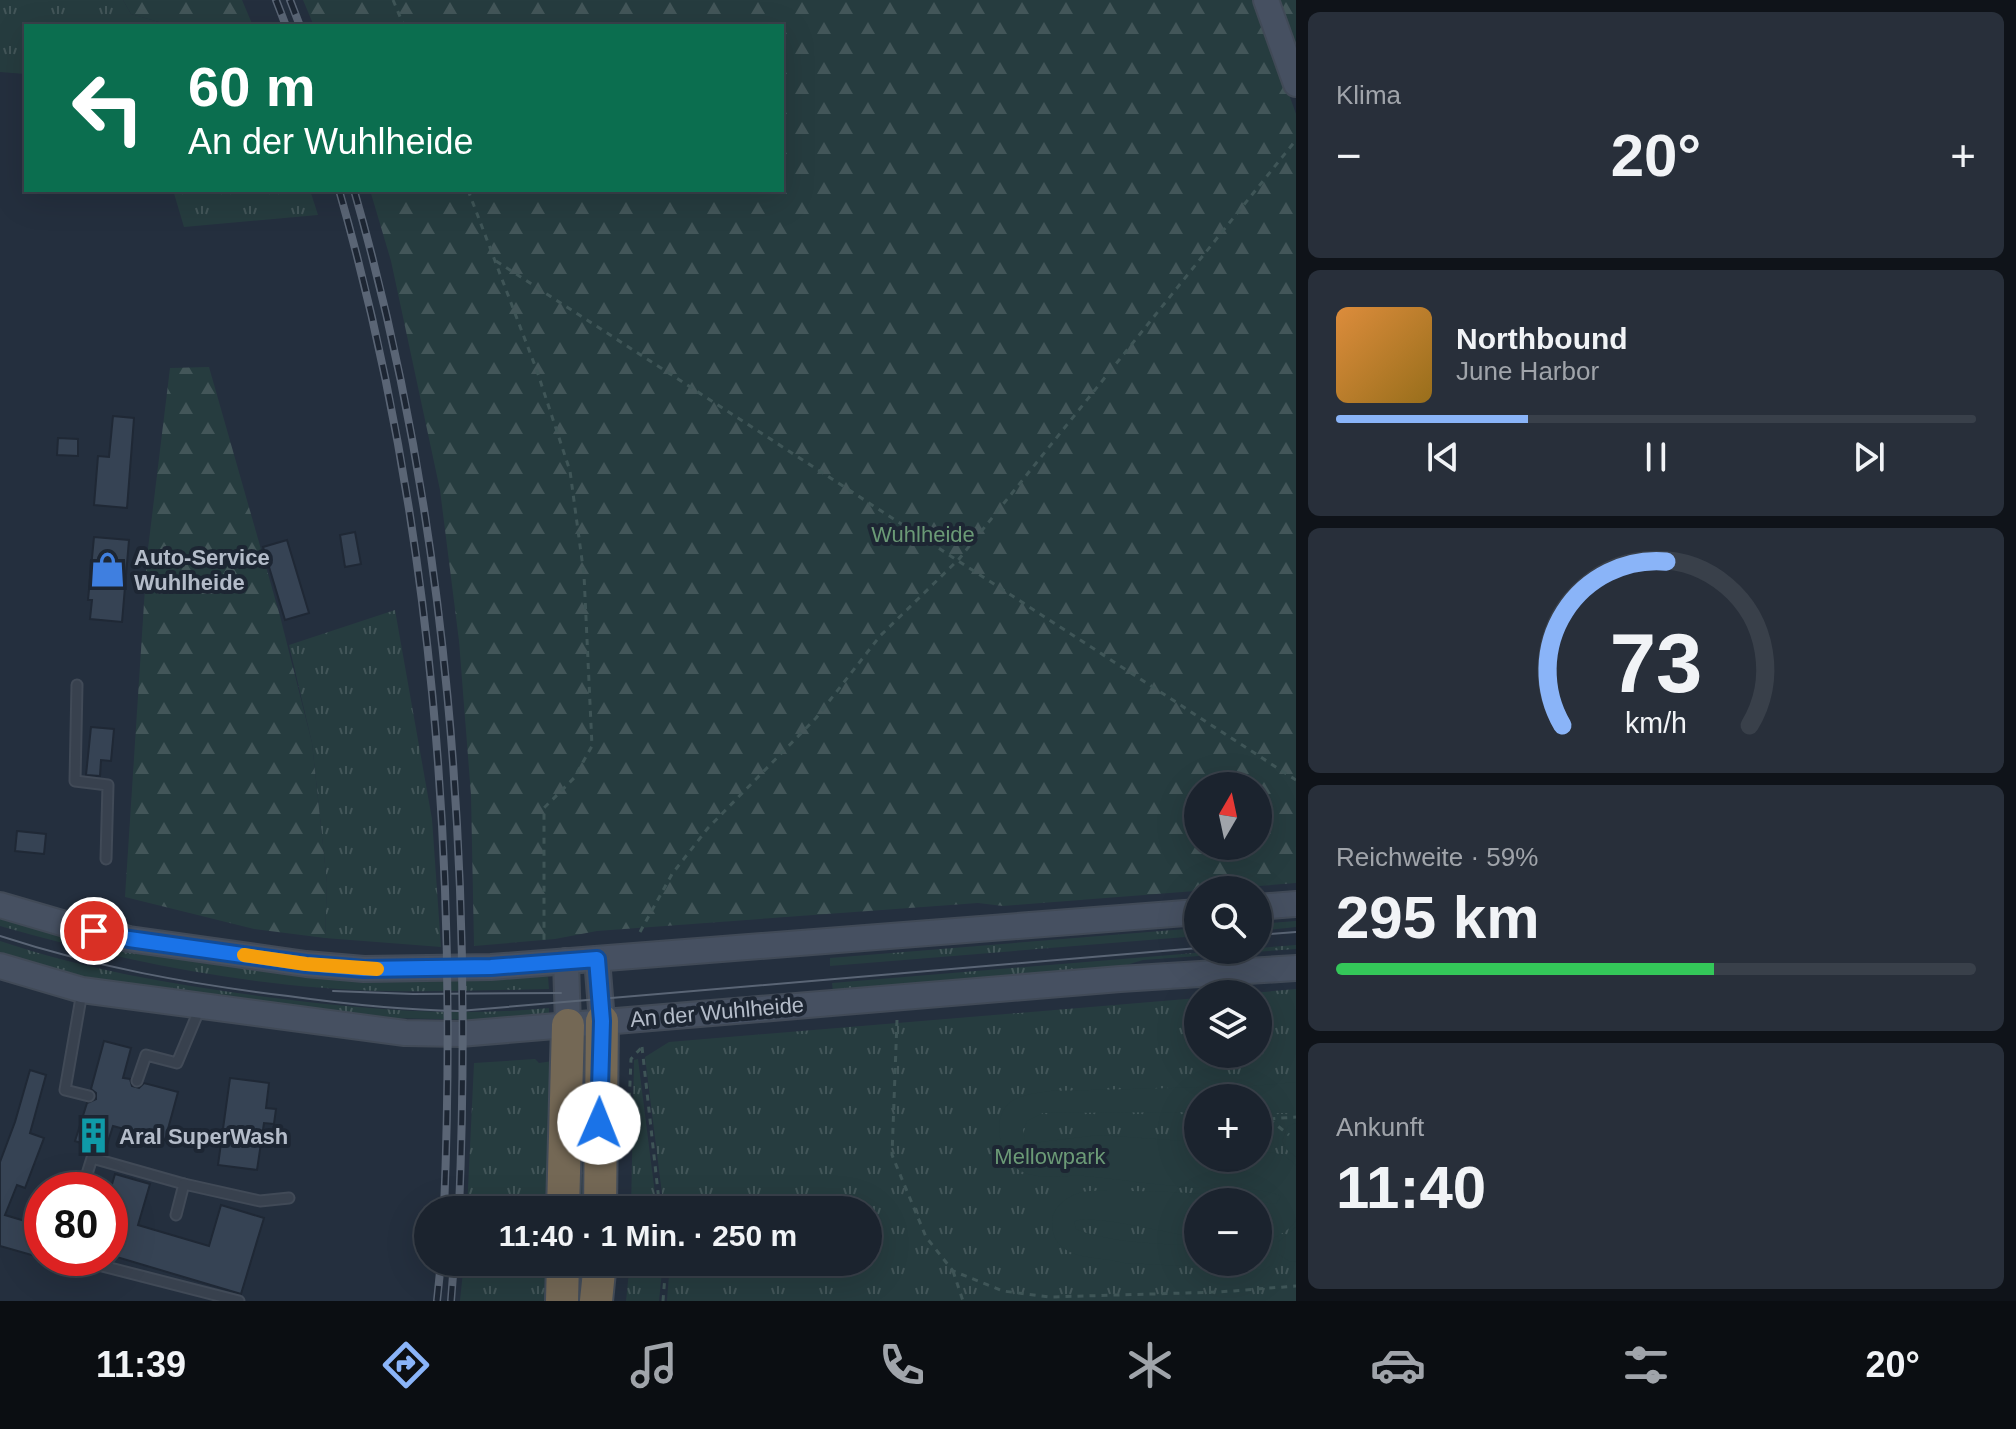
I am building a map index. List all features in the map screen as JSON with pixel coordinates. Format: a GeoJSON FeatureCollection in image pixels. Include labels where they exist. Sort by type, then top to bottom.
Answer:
{"type":"FeatureCollection","features":[{"type":"Feature","properties":{"kind":"highway"},"geometry":{"type":"LineString","coordinates":[[600,1196],[602,1021]]}},
{"type":"Feature","properties":{"kind":"highway"},"geometry":{"type":"LineString","coordinates":[[563,1196],[568,1025]]}},
{"type":"Feature","properties":{"kind":"highway"},"geometry":{"type":"LineString","coordinates":[[562,1301],[563,1276]]}},
{"type":"Feature","properties":{"kind":"highway"},"geometry":{"type":"LineString","coordinates":[[596,1301],[599,1276]]}},
{"type":"Feature","properties":{"kind":"main road"},"geometry":{"type":"LineString","coordinates":[[1266,0],[1296,84]]}},
{"type":"Feature","properties":{"kind":"main road"},"geometry":{"type":"LineString","coordinates":[[1272,906],[1296,904]]}},
{"type":"Feature","properties":{"kind":"main road"},"geometry":{"type":"LineString","coordinates":[[0,905],[129,939],[364,969],[491,967],[1184,913]]}},
{"type":"Feature","properties":{"kind":"main road"},"geometry":{"type":"LineString","coordinates":[[597,959],[602,1021]]}},
{"type":"Feature","properties":{"kind":"main road"},"geometry":{"type":"LineString","coordinates":[[566,961],[568,1025]]}},
{"type":"Feature","properties":{"kind":"main road","name":"An der Wuhlheide"},"geometry":{"type":"LineString","coordinates":[[0,966],[82,990],[405,1033],[460,1034],[1120,979],[1296,968]]}},
{"type":"Feature","properties":{"kind":"lane"},"geometry":{"type":"LineString","coordinates":[[77,685],[75,781],[108,785],[106,859]]}},
{"type":"Feature","properties":{"kind":"lane"},"geometry":{"type":"LineString","coordinates":[[82,990],[65,1090],[89,1096]]}},
{"type":"Feature","properties":{"kind":"lane"},"geometry":{"type":"LineString","coordinates":[[137,1081],[146,1055],[177,1063],[200,1007]]}},
{"type":"Feature","properties":{"kind":"lane"},"geometry":{"type":"LineString","coordinates":[[88,1172],[92,1158],[260,1201],[289,1198]]}},
{"type":"Feature","properties":{"kind":"lane"},"geometry":{"type":"LineString","coordinates":[[176,1215],[184,1184]]}},
{"type":"Feature","properties":{"kind":"lane"},"geometry":{"type":"LineString","coordinates":[[128,1273],[239,1301]]}},
{"type":"Feature","properties":{"kind":"path"},"geometry":{"type":"LineString","coordinates":[[393,0],[403,24]]}},
{"type":"Feature","properties":{"kind":"path"},"geometry":{"type":"LineString","coordinates":[[640,932],[672,874],[708,828],[816,718],[880,636],[959,559],[1296,140]]}},
{"type":"Feature","properties":{"kind":"path"},"geometry":{"type":"LineString","coordinates":[[469,192],[570,471],[584,575],[592,746],[574,778],[544,808],[544,945]]}},
{"type":"Feature","properties":{"kind":"path"},"geometry":{"type":"LineString","coordinates":[[496,261],[1296,780]]}},
{"type":"Feature","properties":{"kind":"path"},"geometry":{"type":"LineString","coordinates":[[897,1020],[892,1155],[926,1237],[953,1271],[963,1301]]}},
{"type":"Feature","properties":{"kind":"path"},"geometry":{"type":"LineString","coordinates":[[623,1116],[629,1107],[631,1059],[642,1047],[658,1196]]}},
{"type":"Feature","properties":{"kind":"path"},"geometry":{"type":"LineString","coordinates":[[1272,1119],[1296,1117]]}},
{"type":"Feature","properties":{"kind":"path"},"geometry":{"type":"LineString","coordinates":[[1272,1121],[1289,1135]]}},
{"type":"Feature","properties":{"kind":"path"},"geometry":{"type":"LineString","coordinates":[[953,1271],[1003,1291],[1050,1297],[1219,1292],[1296,1286]]}},
{"type":"Feature","properties":{"kind":"path"},"geometry":{"type":"LineString","coordinates":[[663,1301],[665,1276]]}},
{"type":"Feature","properties":{"kind":"green space"},"geometry":{"type":"Polygon","coordinates":[[[0,0],[123,0],[131,14],[166,24],[24,24],[24,74],[0,72],[0,0]]]}},
{"type":"Feature","properties":{"kind":"green space"},"geometry":{"type":"Polygon","coordinates":[[[123,0],[242,0],[252,24],[166,24],[131,14],[123,0]]]}},
{"type":"Feature","properties":{"kind":"green space","name":"Wuhlheide"},"geometry":{"type":"Polygon","coordinates":[[[303,0],[1255,0],[1296,114],[1296,883],[1272,885],[1272,876],[1184,876],[1184,892],[1003,906],[978,903],[597,931],[555,939],[474,946],[471,795],[459,641],[440,490],[391,261],[371,192],[784,192],[784,24],[313,24],[303,0]]]}},
{"type":"Feature","properties":{"kind":"green space"},"geometry":{"type":"Polygon","coordinates":[[[1276,0],[1296,0],[1296,57],[1276,0]]]}},
{"type":"Feature","properties":{"kind":"green space"},"geometry":{"type":"Polygon","coordinates":[[[174,192],[311,192],[318,215],[184,227],[174,192]]]}},
{"type":"Feature","properties":{"kind":"green space"},"geometry":{"type":"Polygon","coordinates":[[[209,367],[280,616],[312,743],[327,883],[325,938],[254,929],[125,897],[147,557],[170,368],[209,367]]]}},
{"type":"Feature","properties":{"kind":"green space"},"geometry":{"type":"Polygon","coordinates":[[[395,610],[432,819],[441,947],[325,938],[327,883],[312,743],[289,645],[395,610]]]}},
{"type":"Feature","properties":{"kind":"green space"},"geometry":{"type":"Polygon","coordinates":[[[0,914],[99,941],[192,960],[303,975],[536,974],[548,977],[549,989],[390,991],[242,979],[144,962],[48,939],[0,926],[0,914]]]}},
{"type":"Feature","properties":{"kind":"green space"},"geometry":{"type":"Polygon","coordinates":[[[1296,921],[1296,927],[1272,930],[1272,923],[1296,921]]]}},
{"type":"Feature","properties":{"kind":"green space"},"geometry":{"type":"Polygon","coordinates":[[[1184,929],[1184,937],[830,966],[830,958],[1184,929]]]}},
{"type":"Feature","properties":{"kind":"green space"},"geometry":{"type":"Polygon","coordinates":[[[0,941],[102,969],[240,993],[378,1009],[479,1012],[549,1008],[549,1014],[481,1020],[390,1018],[83,980],[0,955],[0,941]]]}},
{"type":"Feature","properties":{"kind":"green space"},"geometry":{"type":"Polygon","coordinates":[[[1296,945],[1296,949],[1272,951],[1272,947],[1296,945]]]}},
{"type":"Feature","properties":{"kind":"green space"},"geometry":{"type":"Polygon","coordinates":[[[1184,954],[1184,957],[1143,960],[1113,969],[833,992],[832,983],[1184,954]]]}},
{"type":"Feature","properties":{"kind":"green space","name":"Mellowpark"},"geometry":{"type":"Polygon","coordinates":[[[1296,989],[1296,1301],[667,1301],[669,1276],[882,1276],[882,1196],[662,1196],[645,1057],[669,1042],[1184,999],[1184,1068],[1272,1068],[1272,991],[1296,989]]]}},
{"type":"Feature","properties":{"kind":"green space"},"geometry":{"type":"Polygon","coordinates":[[[576,1058],[584,1058],[582,1196],[572,1196],[576,1058]]]}},
{"type":"Feature","properties":{"kind":"green space"},"geometry":{"type":"Polygon","coordinates":[[[535,1059],[539,1063],[553,1061],[553,1196],[468,1196],[474,1063],[535,1059]]]}},
{"type":"Feature","properties":{"kind":"green space"},"geometry":{"type":"Polygon","coordinates":[[[638,1059],[655,1196],[631,1196],[634,1060],[638,1059]]]}},
{"type":"Feature","properties":{"kind":"green space"},"geometry":{"type":"Polygon","coordinates":[[[1296,1082],[1296,1113],[1272,1113],[1272,1084],[1296,1082]]]}},
{"type":"Feature","properties":{"kind":"green space"},"geometry":{"type":"Polygon","coordinates":[[[1184,1088],[1184,1112],[1043,1113],[1027,1121],[1023,1130],[1025,1140],[1032,1143],[1099,1135],[1184,1141],[1184,1172],[1272,1172],[1272,1153],[1284,1156],[1296,1166],[1294,1223],[1272,1239],[1272,1203],[1276,1204],[1281,1196],[1272,1194],[1272,1188],[1176,1186],[1084,1176],[1045,1177],[1023,1172],[1010,1162],[1002,1147],[999,1129],[1002,1113],[1017,1098],[1050,1091],[1184,1088]]]}},
{"type":"Feature","properties":{"kind":"green space"},"geometry":{"type":"Polygon","coordinates":[[[1296,1123],[1296,1157],[1282,1141],[1288,1126],[1296,1123]]]}},
{"type":"Feature","properties":{"kind":"green space"},"geometry":{"type":"Polygon","coordinates":[[[1090,1191],[1184,1192],[1184,1235],[1095,1220],[1074,1222],[1076,1229],[1105,1238],[1184,1245],[1184,1266],[1124,1263],[1079,1255],[1060,1245],[1054,1235],[1053,1217],[1057,1208],[1069,1197],[1090,1191]]]}},
{"type":"Feature","properties":{"kind":"green space"},"geometry":{"type":"Polygon","coordinates":[[[1296,1227],[1296,1262],[1278,1254],[1278,1242],[1296,1227]]]}},
{"type":"Feature","properties":{"kind":"green space"},"geometry":{"type":"Polygon","coordinates":[[[463,1276],[547,1276],[546,1301],[460,1301],[463,1276]]]}},
{"type":"Feature","properties":{"kind":"green space"},"geometry":{"type":"Polygon","coordinates":[[[629,1276],[662,1276],[659,1301],[626,1301],[629,1276]]]}},
{"type":"Feature","properties":{"kind":"building"},"geometry":{"type":"Polygon","coordinates":[[[113,416],[134,418],[127,508],[94,505],[98,456],[109,457],[113,416]]]}},
{"type":"Feature","properties":{"kind":"building"},"geometry":{"type":"Polygon","coordinates":[[[58,438],[78,439],[78,456],[57,455],[58,438]]]}},
{"type":"Feature","properties":{"kind":"building"},"geometry":{"type":"Polygon","coordinates":[[[355,532],[361,564],[345,567],[340,535],[355,532]]]}},
{"type":"Feature","properties":{"kind":"building","name":"Auto-Service Wuhlheide"},"geometry":{"type":"Polygon","coordinates":[[[94,537],[129,540],[122,622],[90,619],[92,600],[88,600],[94,537]]]}},
{"type":"Feature","properties":{"kind":"building"},"geometry":{"type":"Polygon","coordinates":[[[287,540],[309,613],[285,620],[263,547],[287,540]]]}},
{"type":"Feature","properties":{"kind":"building"},"geometry":{"type":"Polygon","coordinates":[[[91,727],[114,729],[111,761],[101,760],[100,776],[86,775],[91,727]]]}},
{"type":"Feature","properties":{"kind":"building"},"geometry":{"type":"Polygon","coordinates":[[[17,831],[46,834],[44,854],[15,851],[17,831]]]}},
{"type":"Feature","properties":{"kind":"building"},"geometry":{"type":"Polygon","coordinates":[[[104,1041],[131,1048],[123,1078],[130,1079],[132,1086],[139,1088],[144,1083],[178,1092],[165,1140],[113,1126],[105,1151],[75,1141],[87,1103],[96,1099],[96,1093],[91,1089],[104,1041]]]}},
{"type":"Feature","properties":{"kind":"building"},"geometry":{"type":"Polygon","coordinates":[[[30,1070],[46,1075],[30,1133],[44,1138],[31,1172],[24,1172],[24,1188],[17,1185],[5,1215],[24,1221],[24,1253],[0,1246],[0,1162],[30,1070]]]}},
{"type":"Feature","properties":{"kind":"building"},"geometry":{"type":"Polygon","coordinates":[[[230,1078],[269,1083],[266,1108],[276,1109],[274,1124],[264,1123],[257,1170],[218,1165],[230,1078]]]}},
{"type":"Feature","properties":{"kind":"building"},"geometry":{"type":"Polygon","coordinates":[[[128,1178],[150,1184],[138,1225],[209,1246],[221,1205],[264,1218],[241,1294],[128,1260],[128,1178]]]}},
{"type":"Feature","properties":{"kind":"tram line"},"geometry":{"type":"LineString","coordinates":[[1272,934],[1296,932]]}},
{"type":"Feature","properties":{"kind":"tram line"},"geometry":{"type":"LineString","coordinates":[[0,936],[107,965],[215,986],[352,1004],[459,1011],[1184,949]]}},
{"type":"Feature","properties":{"kind":"tram line"},"geometry":{"type":"LineString","coordinates":[[333,991],[561,993]]}},
{"type":"Feature","properties":{"kind":"railway"},"geometry":{"type":"LineString","coordinates":[[276,0],[285,24]]}},
{"type":"Feature","properties":{"kind":"railway"},"geometry":{"type":"LineString","coordinates":[[290,0],[299,24]]}},
{"type":"Feature","properties":{"kind":"railway"},"geometry":{"type":"LineString","coordinates":[[340,192],[371,315],[397,441],[418,568],[432,696],[442,824],[447,952],[444,1196]]}},
{"type":"Feature","properties":{"kind":"railway"},"geometry":{"type":"LineString","coordinates":[[355,192],[386,315],[412,441],[433,568],[447,696],[457,824],[462,952],[459,1196]]}},
{"type":"Feature","properties":{"kind":"railway"},"geometry":{"type":"LineString","coordinates":[[437,1301],[440,1276]]}},
{"type":"Feature","properties":{"kind":"railway"},"geometry":{"type":"LineString","coordinates":[[451,1301],[453,1276]]}},
{"type":"Feature","properties":{"kind":"slow traffic"},"geometry":{"type":"LineString","coordinates":[[244,955],[306,964],[377,969]]}},
{"type":"Feature","properties":{"kind":"place","name":"Auto-Service Wuhlheide"},"geometry":{"type":"Point","coordinates":[108,570]}},
{"type":"Feature","properties":{"kind":"place","name":"Aral SuperWash"},"geometry":{"type":"Point","coordinates":[93,1136]}},
{"type":"Feature","properties":{"kind":"route"},"geometry":{"type":"LineString","coordinates":[[94,931],[129,939],[306,964],[364,969],[491,967],[597,959],[602,1021],[599,1123]]}}]}
